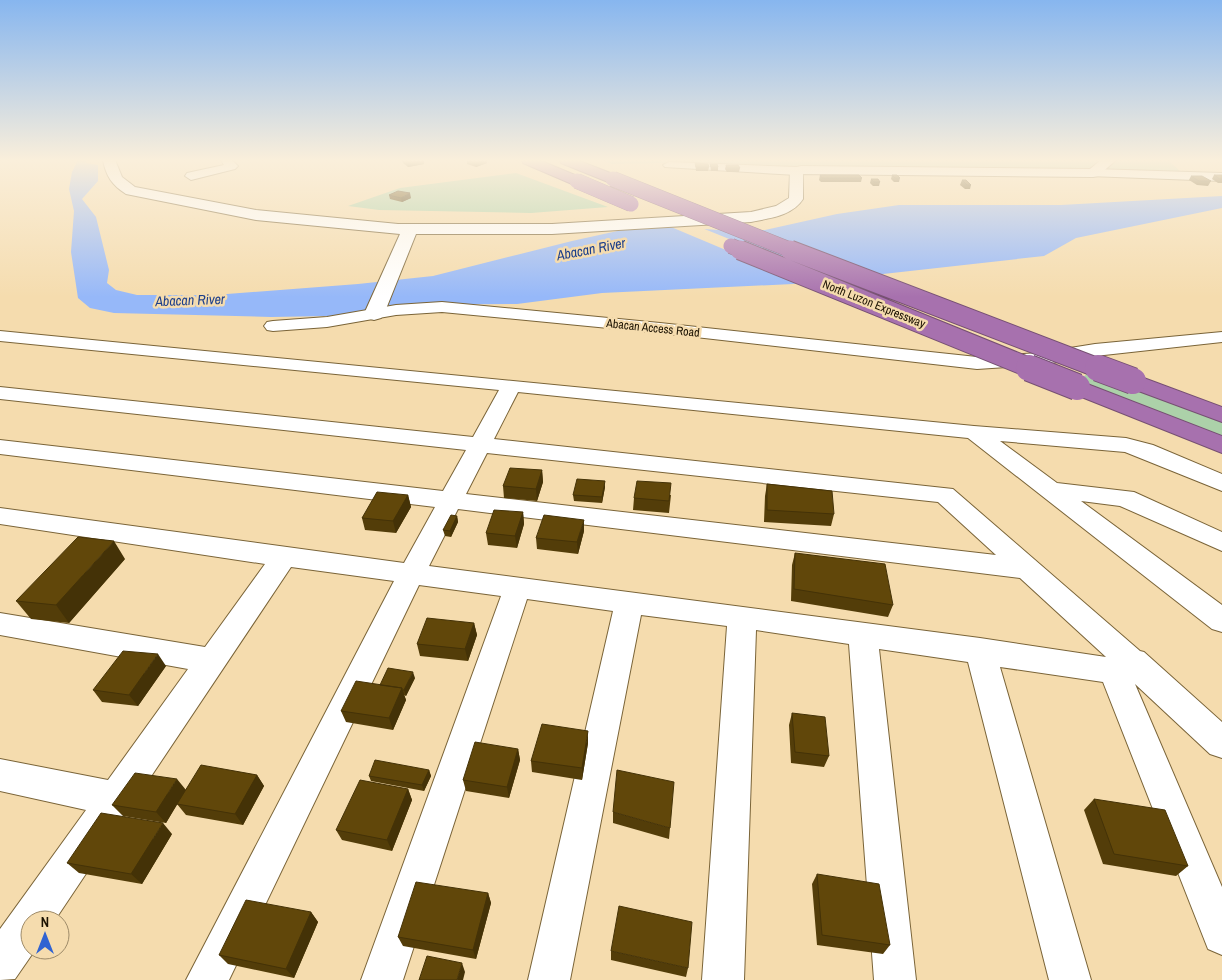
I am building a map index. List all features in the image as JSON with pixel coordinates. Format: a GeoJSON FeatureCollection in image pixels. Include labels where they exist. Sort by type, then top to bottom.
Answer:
{"type":"FeatureCollection","features":[{"type":"Feature","properties":{"kind":"highway","name":"North Luzon Expressway"},"geometry":{"type":"LineString","coordinates":[[635,206],[749,254],[1222,445]]}},
{"type":"Feature","properties":{"kind":"highway","name":"North Luzon Expressway"},"geometry":{"type":"LineString","coordinates":[[680,206],[1222,415]]}},
{"type":"Feature","properties":{"kind":"street"},"geometry":{"type":"LineString","coordinates":[[203,206],[256,215],[408,233],[552,228],[751,217],[772,213],[789,206]]}},
{"type":"Feature","properties":{"kind":"street"},"geometry":{"type":"LineString","coordinates":[[375,312],[408,233]]}},
{"type":"Feature","properties":{"kind":"street","name":"Abacan Access Road"},"geometry":{"type":"LineString","coordinates":[[273,326],[327,322],[375,312],[442,307],[972,363],[1222,337]]}},
{"type":"Feature","properties":{"kind":"street"},"geometry":{"type":"LineString","coordinates":[[0,336],[1135,447],[1222,483]]}},
{"type":"Feature","properties":{"kind":"street"},"geometry":{"type":"LineString","coordinates":[[206,980],[410,574],[512,385]]}},
{"type":"Feature","properties":{"kind":"street"},"geometry":{"type":"LineString","coordinates":[[0,393],[481,443],[945,495],[1029,569],[1124,666],[1222,743]]}},
{"type":"Feature","properties":{"kind":"street"},"geometry":{"type":"LineString","coordinates":[[974,432],[1049,490],[1218,612]]}},
{"type":"Feature","properties":{"kind":"street"},"geometry":{"type":"LineString","coordinates":[[0,447],[1029,569]]}},
{"type":"Feature","properties":{"kind":"street"},"geometry":{"type":"LineString","coordinates":[[1049,490],[1125,498],[1222,542]]}},
{"type":"Feature","properties":{"kind":"street"},"geometry":{"type":"LineString","coordinates":[[0,516],[517,589],[742,617],[980,650],[1124,666]]}},
{"type":"Feature","properties":{"kind":"street"},"geometry":{"type":"LineString","coordinates":[[39,910],[284,557]]}},
{"type":"Feature","properties":{"kind":"street"},"geometry":{"type":"LineString","coordinates":[[382,980],[517,589]]}},
{"type":"Feature","properties":{"kind":"street"},"geometry":{"type":"LineString","coordinates":[[549,980],[629,603]]}},
{"type":"Feature","properties":{"kind":"street"},"geometry":{"type":"LineString","coordinates":[[723,980],[742,617]]}},
{"type":"Feature","properties":{"kind":"street"},"geometry":{"type":"LineString","coordinates":[[0,624],[213,661]]}},
{"type":"Feature","properties":{"kind":"street"},"geometry":{"type":"LineString","coordinates":[[863,634],[895,980]]}},
{"type":"Feature","properties":{"kind":"street"},"geometry":{"type":"LineString","coordinates":[[980,650],[1070,980]]}},
{"type":"Feature","properties":{"kind":"street"},"geometry":{"type":"LineString","coordinates":[[1124,666],[1222,935]]}},
{"type":"Feature","properties":{"kind":"street"},"geometry":{"type":"LineString","coordinates":[[0,775],[116,799]]}},
{"type":"Feature","properties":{"kind":"street"},"geometry":{"type":"LineString","coordinates":[[0,964],[20,936]]}},
{"type":"Feature","properties":{"kind":"green space"},"geometry":{"type":"Polygon","coordinates":[[[348,206],[608,207],[531,213],[379,210],[348,206]]]}},
{"type":"Feature","properties":{"kind":"green space"},"geometry":{"type":"Polygon","coordinates":[[[1090,371],[1222,422],[1222,439],[1078,382],[1090,371]]]}},
{"type":"Feature","properties":{"kind":"water","name":"Abacan River"},"geometry":{"type":"Polygon","coordinates":[[[73,206],[87,206],[96,217],[109,270],[107,283],[116,290],[137,295],[214,295],[433,276],[572,241],[622,230],[658,226],[719,230],[765,230],[837,214],[894,206],[1222,206],[1222,208],[1076,238],[1044,256],[793,284],[602,293],[517,304],[401,305],[331,316],[271,317],[114,313],[90,308],[78,298],[71,252],[73,206]]]}},
{"type":"Feature","properties":{"kind":"pier"},"geometry":{"type":"Polygon","coordinates":[[[664,224],[697,226],[836,282],[809,285],[664,224]]]}},
{"type":"Feature","properties":{"kind":"building"},"geometry":{"type":"Polygon","coordinates":[[[510,468],[542,470],[536,489],[503,486],[510,468]]]}},
{"type":"Feature","properties":{"kind":"building"},"geometry":{"type":"Polygon","coordinates":[[[577,479],[605,481],[602,497],[573,495],[577,479]]]}},
{"type":"Feature","properties":{"kind":"building"},"geometry":{"type":"Polygon","coordinates":[[[637,481],[671,483],[669,501],[634,498],[637,481]]]}},
{"type":"Feature","properties":{"kind":"building"},"geometry":{"type":"Polygon","coordinates":[[[767,484],[832,491],[834,514],[767,510],[767,484]]]}},
{"type":"Feature","properties":{"kind":"building"},"geometry":{"type":"Polygon","coordinates":[[[377,492],[408,495],[393,521],[362,518],[377,492]]]}},
{"type":"Feature","properties":{"kind":"building"},"geometry":{"type":"Polygon","coordinates":[[[494,510],[523,512],[515,536],[486,533],[494,510]]]}},
{"type":"Feature","properties":{"kind":"building"},"geometry":{"type":"Polygon","coordinates":[[[451,515],[457,516],[450,531],[443,530],[451,515]]]}},
{"type":"Feature","properties":{"kind":"building"},"geometry":{"type":"Polygon","coordinates":[[[544,515],[584,520],[577,542],[536,538],[544,515]]]}},
{"type":"Feature","properties":{"kind":"building"},"geometry":{"type":"Polygon","coordinates":[[[78,537],[114,541],[56,605],[16,601],[78,537]]]}},
{"type":"Feature","properties":{"kind":"building"},"geometry":{"type":"Polygon","coordinates":[[[795,553],[885,564],[893,605],[794,589],[795,553]]]}},
{"type":"Feature","properties":{"kind":"building"},"geometry":{"type":"Polygon","coordinates":[[[427,618],[474,623],[465,649],[417,644],[427,618]]]}},
{"type":"Feature","properties":{"kind":"building"},"geometry":{"type":"Polygon","coordinates":[[[123,651],[158,654],[129,695],[93,690],[123,651]]]}},
{"type":"Feature","properties":{"kind":"building"},"geometry":{"type":"Polygon","coordinates":[[[388,668],[413,672],[404,690],[402,688],[380,685],[388,668]]]}},
{"type":"Feature","properties":{"kind":"building"},"geometry":{"type":"Polygon","coordinates":[[[356,681],[402,688],[389,718],[341,711],[356,681]]]}},
{"type":"Feature","properties":{"kind":"building"},"geometry":{"type":"Polygon","coordinates":[[[792,713],[825,717],[829,756],[795,752],[792,713]]]}},
{"type":"Feature","properties":{"kind":"building"},"geometry":{"type":"Polygon","coordinates":[[[542,724],[588,731],[582,768],[531,761],[542,724]]]}},
{"type":"Feature","properties":{"kind":"building"},"geometry":{"type":"Polygon","coordinates":[[[475,742],[518,749],[507,787],[463,780],[475,742]]]}},
{"type":"Feature","properties":{"kind":"building"},"geometry":{"type":"Polygon","coordinates":[[[375,760],[429,770],[422,785],[369,776],[375,760]]]}},
{"type":"Feature","properties":{"kind":"building"},"geometry":{"type":"Polygon","coordinates":[[[201,765],[257,775],[235,814],[177,804],[201,765]]]}},
{"type":"Feature","properties":{"kind":"building"},"geometry":{"type":"Polygon","coordinates":[[[617,770],[674,782],[670,828],[613,812],[617,770]]]}},
{"type":"Feature","properties":{"kind":"building"},"geometry":{"type":"Polygon","coordinates":[[[135,773],[177,779],[156,812],[112,805],[135,773]]]}},
{"type":"Feature","properties":{"kind":"building"},"geometry":{"type":"Polygon","coordinates":[[[360,780],[408,789],[387,840],[336,830],[360,780]]]}},
{"type":"Feature","properties":{"kind":"building"},"geometry":{"type":"Polygon","coordinates":[[[1094,799],[1165,810],[1188,866],[1114,854],[1094,799]]]}},
{"type":"Feature","properties":{"kind":"building"},"geometry":{"type":"Polygon","coordinates":[[[101,813],[163,823],[131,874],[67,863],[101,813]]]}},
{"type":"Feature","properties":{"kind":"building"},"geometry":{"type":"Polygon","coordinates":[[[817,874],[879,884],[890,945],[822,935],[817,874]]]}},
{"type":"Feature","properties":{"kind":"building"},"geometry":{"type":"Polygon","coordinates":[[[416,882],[488,893],[473,950],[398,937],[416,882]]]}},
{"type":"Feature","properties":{"kind":"building"},"geometry":{"type":"Polygon","coordinates":[[[246,900],[311,912],[286,969],[219,955],[246,900]]]}},
{"type":"Feature","properties":{"kind":"building"},"geometry":{"type":"Polygon","coordinates":[[[619,906],[692,922],[688,968],[611,951],[619,906]]]}},
{"type":"Feature","properties":{"kind":"building"},"geometry":{"type":"Polygon","coordinates":[[[427,956],[462,963],[457,980],[419,980],[427,956]]]}}]}
